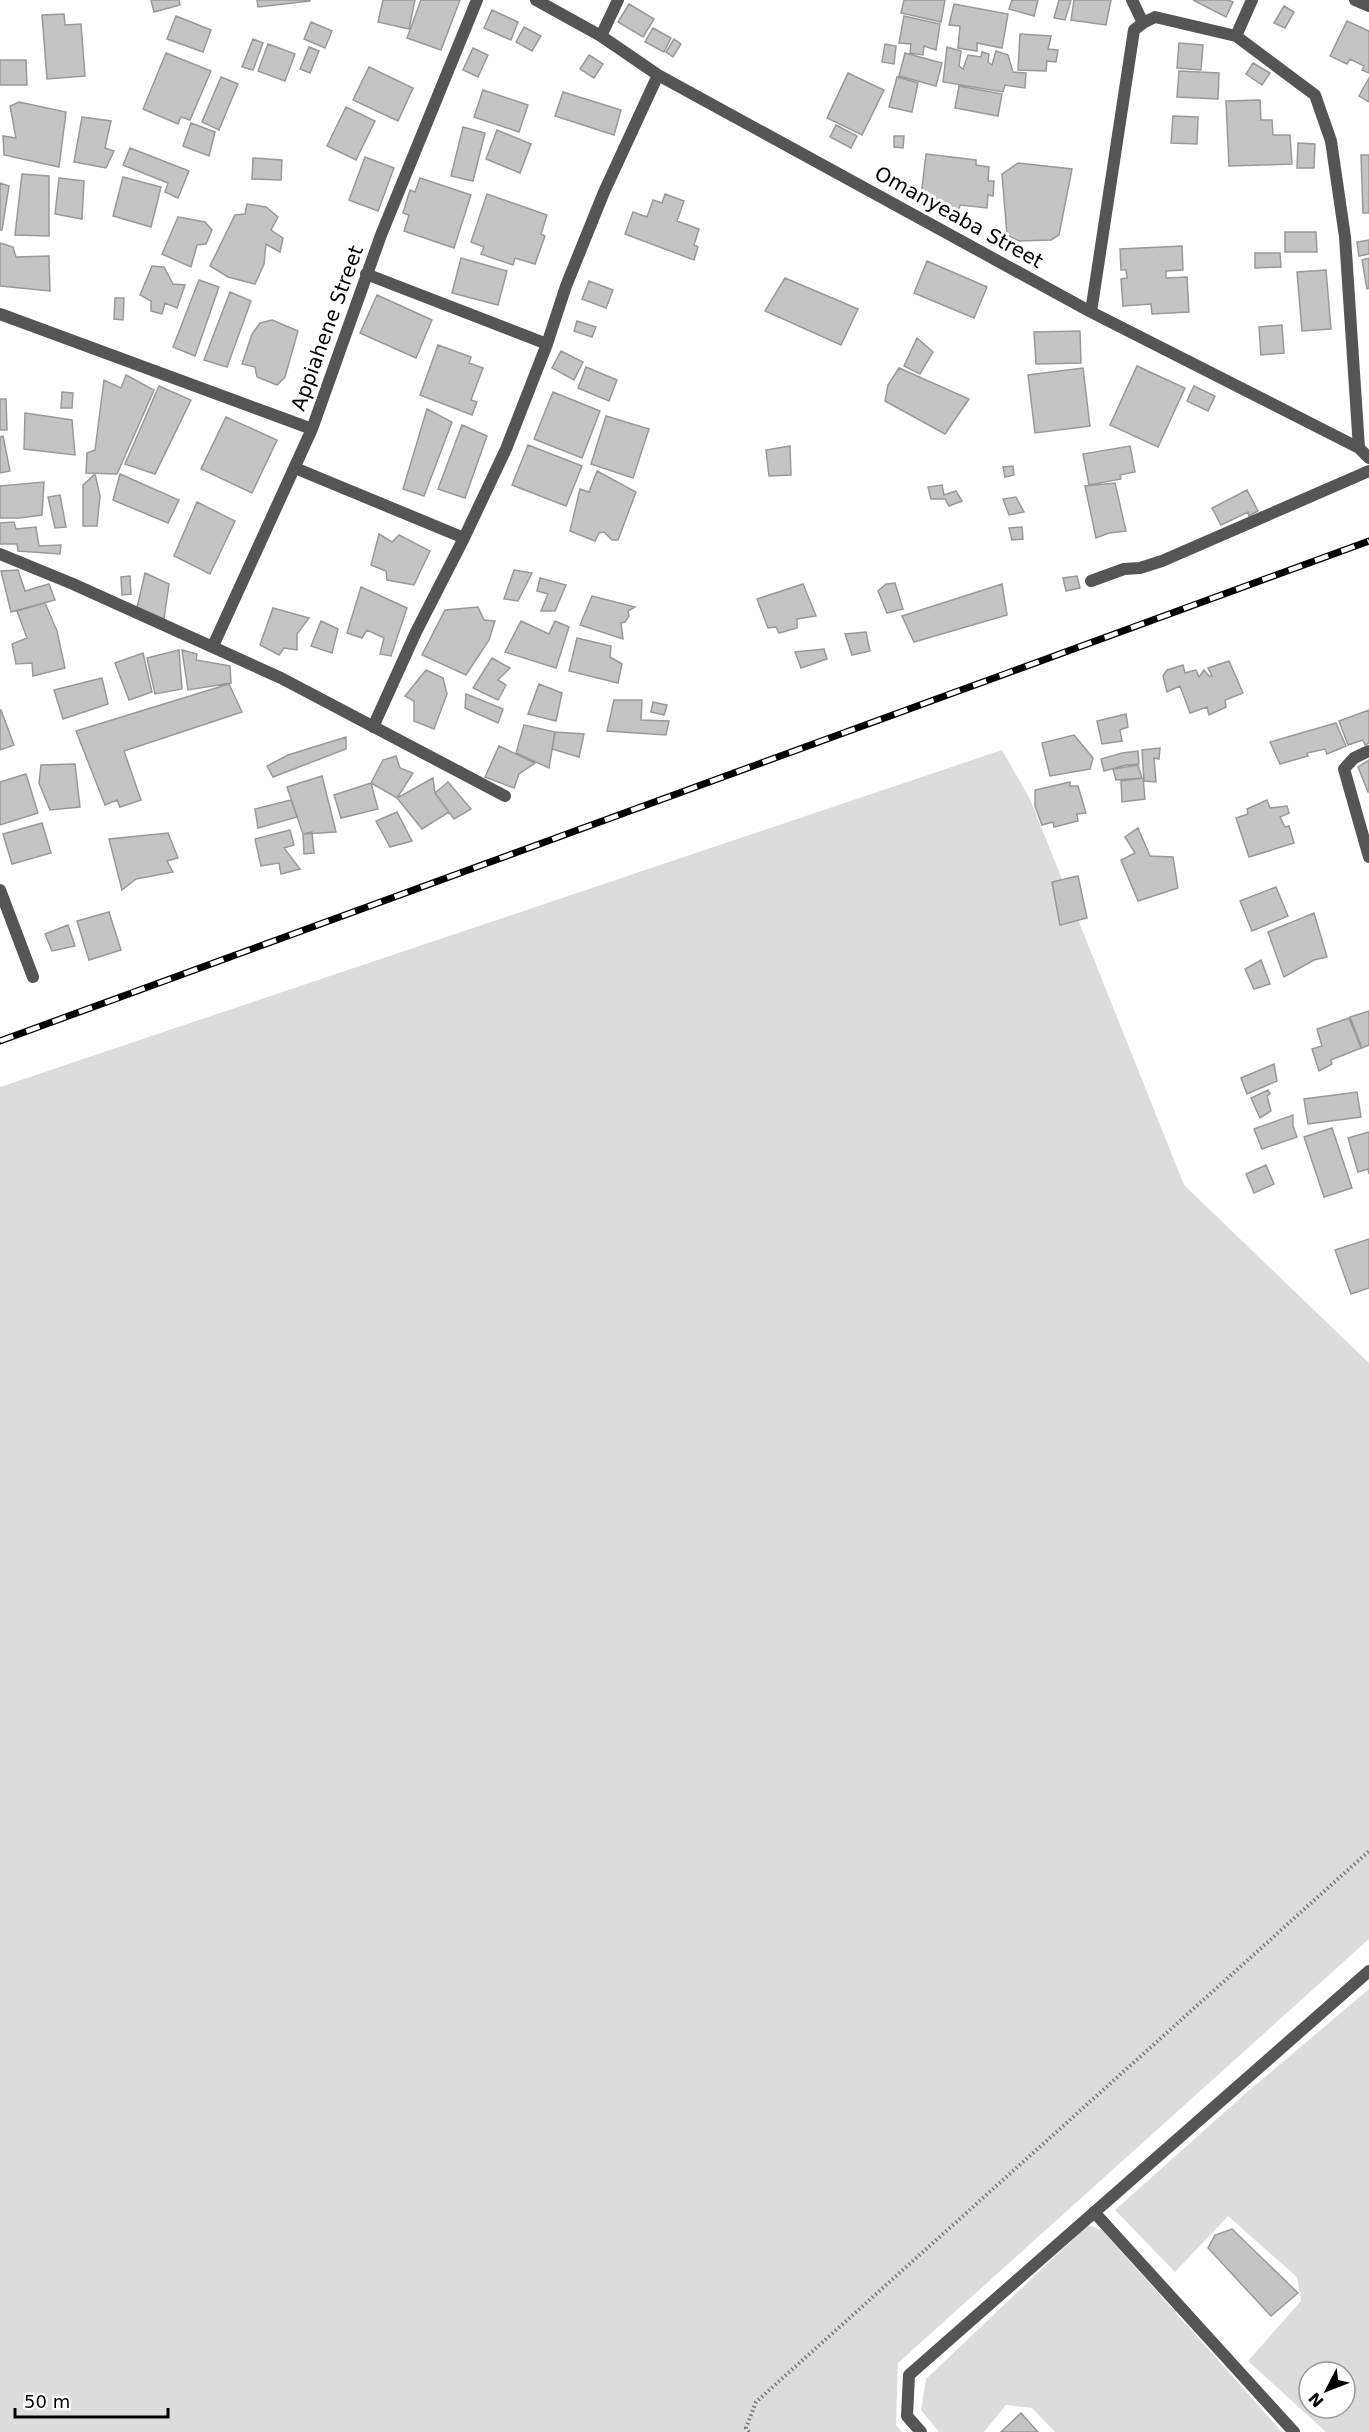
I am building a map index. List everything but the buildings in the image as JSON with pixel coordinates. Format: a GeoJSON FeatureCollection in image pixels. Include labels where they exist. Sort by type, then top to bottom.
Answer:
{"type":"FeatureCollection","features":[{"type":"Feature","properties":{"kind":"street","name":"Appiahene Street"},"geometry":{"type":"LineString","coordinates":[[0,314],[312,429],[366,274],[477,0]]}},
{"type":"Feature","properties":{"kind":"street","name":"Omanyeaba Street"},"geometry":{"type":"LineString","coordinates":[[536,0],[601,36],[658,75],[1091,312],[1359,448],[1369,458]]}},
{"type":"Feature","properties":{"kind":"street"},"geometry":{"type":"LineString","coordinates":[[601,36],[618,0]]}},
{"type":"Feature","properties":{"kind":"street"},"geometry":{"type":"LineString","coordinates":[[1132,0],[1143,23]]}},
{"type":"Feature","properties":{"kind":"street"},"geometry":{"type":"LineString","coordinates":[[1236,36],[1252,0]]}},
{"type":"Feature","properties":{"kind":"street"},"geometry":{"type":"LineString","coordinates":[[1355,0],[1369,6]]}},
{"type":"Feature","properties":{"kind":"street"},"geometry":{"type":"LineString","coordinates":[[1091,312],[1134,30],[1155,17],[1236,36],[1315,94],[1331,141],[1345,237],[1359,448]]}},
{"type":"Feature","properties":{"kind":"street"},"geometry":{"type":"LineString","coordinates":[[373,727],[416,632],[506,449],[547,344],[566,286],[604,192],[658,75]]}},
{"type":"Feature","properties":{"kind":"street"},"geometry":{"type":"LineString","coordinates":[[366,274],[547,344]]}},
{"type":"Feature","properties":{"kind":"street"},"geometry":{"type":"LineString","coordinates":[[213,646],[312,429]]}},
{"type":"Feature","properties":{"kind":"street"},"geometry":{"type":"LineString","coordinates":[[295,468],[464,538]]}},
{"type":"Feature","properties":{"kind":"street"},"geometry":{"type":"LineString","coordinates":[[1091,581],[1124,569],[1140,568],[1162,561],[1369,471]]}},
{"type":"Feature","properties":{"kind":"street"},"geometry":{"type":"LineString","coordinates":[[0,554],[213,646],[281,678],[505,796]]}},
{"type":"Feature","properties":{"kind":"street"},"geometry":{"type":"LineString","coordinates":[[1369,751],[1354,758],[1344,769],[1369,857]]}},
{"type":"Feature","properties":{"kind":"street"},"geometry":{"type":"LineString","coordinates":[[0,890],[33,978]]}},
{"type":"Feature","properties":{"kind":"street"},"geometry":{"type":"LineString","coordinates":[[921,2432],[907,2416],[909,2375],[1369,1971]]}},
{"type":"Feature","properties":{"kind":"street"},"geometry":{"type":"LineString","coordinates":[[1094,2212],[1294,2432]]}},
{"type":"Feature","properties":{"kind":"path"},"geometry":{"type":"LineString","coordinates":[[749,2432],[746,2428],[756,2402],[1369,1851]]}},
{"type":"Feature","properties":{"kind":"shaded area"},"geometry":{"type":"Polygon","coordinates":[[[1002,750],[1030,799],[1184,1185],[1369,1363],[1369,1939],[898,2363],[896,2425],[902,2432],[0,2432],[0,1087],[1002,750]]]}},
{"type":"Feature","properties":{"kind":"shaded area"},"geometry":{"type":"Polygon","coordinates":[[[1369,1989],[1369,2432],[1326,2432],[1313,2420],[1357,2420],[1357,2360],[1297,2360],[1297,2406],[1248,2361],[1301,2301],[1297,2277],[1228,2216],[1175,2272],[1115,2210],[1246,2093],[1369,1989]]]}},
{"type":"Feature","properties":{"kind":"shaded area"},"geometry":{"type":"Polygon","coordinates":[[[1088,2225],[1102,2230],[1282,2432],[1055,2432],[1032,2408],[1006,2405],[984,2432],[939,2432],[921,2410],[926,2379],[1088,2225]]]}},
{"type":"Feature","properties":{"kind":"railway"},"geometry":{"type":"LineString","coordinates":[[0,1041],[1369,541]]}}]}
